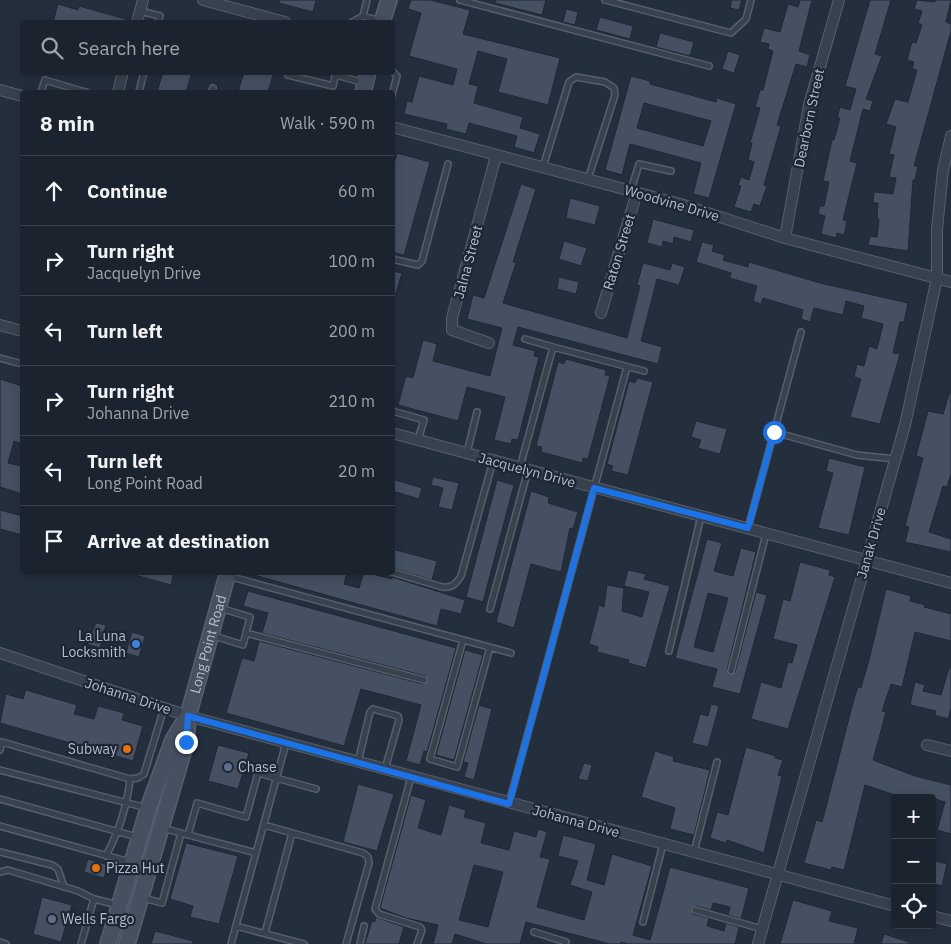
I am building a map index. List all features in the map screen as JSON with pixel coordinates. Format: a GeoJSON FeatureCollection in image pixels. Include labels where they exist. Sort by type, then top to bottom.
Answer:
{"type":"FeatureCollection","features":[{"type":"Feature","properties":{"kind":"main road"},"geometry":{"type":"LineString","coordinates":[[383,20],[388,0]]}},
{"type":"Feature","properties":{"kind":"main road","name":"Long Point Road"},"geometry":{"type":"LineString","coordinates":[[127,944],[186,742],[188,716],[228,575]]}},
{"type":"Feature","properties":{"kind":"main road","name":"Long Point Road"},"geometry":{"type":"LineString","coordinates":[[108,944],[130,863],[148,808],[173,740],[188,716]]}},
{"type":"Feature","properties":{"kind":"street"},"geometry":{"type":"LineString","coordinates":[[138,20],[143,0]]}},
{"type":"Feature","properties":{"kind":"street"},"geometry":{"type":"LineString","coordinates":[[203,0],[278,20]]}},
{"type":"Feature","properties":{"kind":"street","name":"Dearborn Street"},"geometry":{"type":"LineString","coordinates":[[785,238],[809,106],[839,0]]}},
{"type":"Feature","properties":{"kind":"street"},"geometry":{"type":"LineString","coordinates":[[119,90],[123,75]]}},
{"type":"Feature","properties":{"kind":"street"},"geometry":{"type":"LineString","coordinates":[[0,90],[20,95]]}},
{"type":"Feature","properties":{"kind":"street","name":"Woodvine Drive"},"geometry":{"type":"LineString","coordinates":[[395,128],[634,191],[785,238],[951,282]]}},
{"type":"Feature","properties":{"kind":"street","name":"Janak Drive"},"geometry":{"type":"LineString","coordinates":[[758,944],[905,425],[937,278],[937,230],[943,170],[951,136]]}},
{"type":"Feature","properties":{"kind":"street","name":"Jalna Street"},"geometry":{"type":"LineString","coordinates":[[489,343],[452,330],[452,318],[496,156]]}},
{"type":"Feature","properties":{"kind":"street","name":"Raton Street"},"geometry":{"type":"LineString","coordinates":[[601,313],[634,191]]}},
{"type":"Feature","properties":{"kind":"street"},"geometry":{"type":"LineString","coordinates":[[0,325],[20,330]]}},
{"type":"Feature","properties":{"kind":"street","name":"Jacquelyn Drive"},"geometry":{"type":"LineString","coordinates":[[395,434],[951,583]]}},
{"type":"Feature","properties":{"kind":"street","name":"Johanna Drive"},"geometry":{"type":"LineString","coordinates":[[0,653],[188,716],[509,804],[891,905]]}},
{"type":"Feature","properties":{"kind":"street"},"geometry":{"type":"LineString","coordinates":[[927,745],[951,751]]}},
{"type":"Feature","properties":{"kind":"street"},"geometry":{"type":"LineString","coordinates":[[936,917],[951,921]]}},
{"type":"Feature","properties":{"kind":"lane"},"geometry":{"type":"LineString","coordinates":[[363,16],[367,0]]}},
{"type":"Feature","properties":{"kind":"lane"},"geometry":{"type":"LineString","coordinates":[[460,0],[709,66]]}},
{"type":"Feature","properties":{"kind":"lane"},"geometry":{"type":"LineString","coordinates":[[605,0],[731,33],[746,19],[751,0]]}},
{"type":"Feature","properties":{"kind":"lane"},"geometry":{"type":"LineString","coordinates":[[140,11],[160,16],[159,20]]}},
{"type":"Feature","properties":{"kind":"lane"},"geometry":{"type":"LineString","coordinates":[[356,20],[363,16],[376,20]]}},
{"type":"Feature","properties":{"kind":"lane"},"geometry":{"type":"LineString","coordinates":[[393,90],[397,76],[395,74]]}},
{"type":"Feature","properties":{"kind":"lane"},"geometry":{"type":"LineString","coordinates":[[140,90],[143,75]]}},
{"type":"Feature","properties":{"kind":"lane"},"geometry":{"type":"LineString","coordinates":[[288,75],[332,86],[336,75]]}},
{"type":"Feature","properties":{"kind":"lane"},"geometry":{"type":"LineString","coordinates":[[339,75],[365,83]]}},
{"type":"Feature","properties":{"kind":"lane"},"geometry":{"type":"LineString","coordinates":[[543,168],[569,82],[576,76],[605,82],[614,88],[615,95],[588,179]]}},
{"type":"Feature","properties":{"kind":"lane"},"geometry":{"type":"LineString","coordinates":[[42,90],[45,80],[72,90]]}},
{"type":"Feature","properties":{"kind":"lane"},"geometry":{"type":"LineString","coordinates":[[395,259],[414,265],[418,265],[422,261],[448,164]]}},
{"type":"Feature","properties":{"kind":"lane"},"geometry":{"type":"LineString","coordinates":[[634,191],[639,164],[671,172]]}},
{"type":"Feature","properties":{"kind":"lane"},"geometry":{"type":"LineString","coordinates":[[748,528],[801,332]]}},
{"type":"Feature","properties":{"kind":"lane"},"geometry":{"type":"LineString","coordinates":[[526,339],[644,371]]}},
{"type":"Feature","properties":{"kind":"lane"},"geometry":{"type":"LineString","coordinates":[[490,609],[554,347]]}},
{"type":"Feature","properties":{"kind":"lane"},"geometry":{"type":"LineString","coordinates":[[0,358],[20,363]]}},
{"type":"Feature","properties":{"kind":"lane"},"geometry":{"type":"LineString","coordinates":[[509,804],[627,367]]}},
{"type":"Feature","properties":{"kind":"lane"},"geometry":{"type":"LineString","coordinates":[[395,412],[424,420],[418,440]]}},
{"type":"Feature","properties":{"kind":"lane"},"geometry":{"type":"LineString","coordinates":[[467,453],[477,412]]}},
{"type":"Feature","properties":{"kind":"lane"},"geometry":{"type":"LineString","coordinates":[[774,432],[857,454],[896,459]]}},
{"type":"Feature","properties":{"kind":"lane"},"geometry":{"type":"LineString","coordinates":[[395,573],[442,587],[449,588],[456,584],[461,576],[494,461]]}},
{"type":"Feature","properties":{"kind":"lane"},"geometry":{"type":"LineString","coordinates":[[669,651],[701,516]]}},
{"type":"Feature","properties":{"kind":"lane"},"geometry":{"type":"LineString","coordinates":[[731,672],[766,534]]}},
{"type":"Feature","properties":{"kind":"lane"},"geometry":{"type":"LineString","coordinates":[[232,575],[511,653]]}},
{"type":"Feature","properties":{"kind":"lane"},"geometry":{"type":"LineString","coordinates":[[211,635],[243,645],[250,617],[218,608]]}},
{"type":"Feature","properties":{"kind":"lane"},"geometry":{"type":"LineString","coordinates":[[246,633],[424,680]]}},
{"type":"Feature","properties":{"kind":"lane"},"geometry":{"type":"LineString","coordinates":[[463,640],[430,758],[457,767],[490,647]]}},
{"type":"Feature","properties":{"kind":"lane"},"geometry":{"type":"LineString","coordinates":[[0,750],[2,742],[130,779],[138,778],[144,774],[164,708]]}},
{"type":"Feature","properties":{"kind":"lane"},"geometry":{"type":"LineString","coordinates":[[358,762],[370,712],[374,709],[398,716],[399,720],[385,770]]}},
{"type":"Feature","properties":{"kind":"lane"},"geometry":{"type":"LineString","coordinates":[[231,944],[286,743]]}},
{"type":"Feature","properties":{"kind":"lane"},"geometry":{"type":"LineString","coordinates":[[694,852],[717,762]]}},
{"type":"Feature","properties":{"kind":"lane"},"geometry":{"type":"LineString","coordinates":[[0,770],[148,808]]}},
{"type":"Feature","properties":{"kind":"lane"},"geometry":{"type":"LineString","coordinates":[[188,835],[197,803],[246,817],[258,773],[316,789]]}},
{"type":"Feature","properties":{"kind":"lane"},"geometry":{"type":"LineString","coordinates":[[144,774],[159,778]]}},
{"type":"Feature","properties":{"kind":"lane"},"geometry":{"type":"LineString","coordinates":[[411,777],[375,909],[379,914],[420,927],[422,930],[417,944]]}},
{"type":"Feature","properties":{"kind":"lane"},"geometry":{"type":"LineString","coordinates":[[106,856],[119,832],[128,803],[130,779]]}},
{"type":"Feature","properties":{"kind":"lane"},"geometry":{"type":"LineString","coordinates":[[0,799],[139,837]]}},
{"type":"Feature","properties":{"kind":"lane"},"geometry":{"type":"LineString","coordinates":[[264,825],[363,853],[368,857],[369,863],[346,944]]}},
{"type":"Feature","properties":{"kind":"lane"},"geometry":{"type":"LineString","coordinates":[[0,826],[130,863]]}},
{"type":"Feature","properties":{"kind":"lane"},"geometry":{"type":"LineString","coordinates":[[161,828],[256,853]]}},
{"type":"Feature","properties":{"kind":"lane"},"geometry":{"type":"LineString","coordinates":[[140,898],[162,903],[181,833]]}},
{"type":"Feature","properties":{"kind":"lane"},"geometry":{"type":"LineString","coordinates":[[265,933],[292,833]]}},
{"type":"Feature","properties":{"kind":"lane"},"geometry":{"type":"LineString","coordinates":[[643,922],[663,844]]}},
{"type":"Feature","properties":{"kind":"lane"},"geometry":{"type":"LineString","coordinates":[[0,852],[52,865],[58,869],[64,887]]}},
{"type":"Feature","properties":{"kind":"lane"},"geometry":{"type":"LineString","coordinates":[[0,872],[8,870],[118,906]]}},
{"type":"Feature","properties":{"kind":"lane"},"geometry":{"type":"LineString","coordinates":[[81,944],[94,899]]}},
{"type":"Feature","properties":{"kind":"lane"},"geometry":{"type":"LineString","coordinates":[[695,910],[762,929]]}},
{"type":"Feature","properties":{"kind":"lane"},"geometry":{"type":"LineString","coordinates":[[236,926],[304,944]]}},
{"type":"Feature","properties":{"kind":"lane"},"geometry":{"type":"LineString","coordinates":[[360,944],[364,926]]}},
{"type":"Feature","properties":{"kind":"lane"},"geometry":{"type":"LineString","coordinates":[[534,932],[573,944]]}},
{"type":"Feature","properties":{"kind":"lane"},"geometry":{"type":"LineString","coordinates":[[0,942],[6,944]]}},
{"type":"Feature","properties":{"kind":"building"},"geometry":{"type":"Polygon","coordinates":[[[279,0],[316,0],[313,12],[279,3],[279,0]]]}},
{"type":"Feature","properties":{"kind":"building"},"geometry":{"type":"Polygon","coordinates":[[[411,0],[430,0],[470,10],[463,34],[560,58],[548,105],[498,92],[507,59],[478,51],[469,84],[478,86],[474,103],[523,117],[520,128],[540,134],[534,153],[514,147],[517,136],[469,123],[466,134],[446,129],[447,124],[404,114],[407,101],[412,102],[419,76],[453,85],[457,69],[409,56],[421,13],[408,9],[411,0]]]}},
{"type":"Feature","properties":{"kind":"building"},"geometry":{"type":"Polygon","coordinates":[[[495,0],[546,0],[542,15],[495,3],[495,0]]]}},
{"type":"Feature","properties":{"kind":"building"},"geometry":{"type":"Polygon","coordinates":[[[732,0],[742,0],[739,10],[730,8],[732,0]]]}},
{"type":"Feature","properties":{"kind":"building"},"geometry":{"type":"Polygon","coordinates":[[[800,0],[812,0],[799,51],[810,55],[807,67],[796,64],[777,125],[781,126],[764,185],[767,186],[760,206],[754,204],[751,212],[734,207],[741,186],[738,185],[741,177],[749,180],[754,162],[748,160],[752,143],[750,143],[760,108],[755,107],[760,90],[763,90],[773,51],[768,49],[769,44],[760,42],[764,28],[780,32],[788,4],[798,7],[800,0]]]}},
{"type":"Feature","properties":{"kind":"building"},"geometry":{"type":"Polygon","coordinates":[[[870,0],[891,0],[875,54],[882,56],[866,99],[873,101],[870,111],[863,109],[850,161],[857,163],[843,220],[847,221],[844,235],[837,233],[836,238],[821,234],[825,216],[818,214],[820,206],[824,206],[829,182],[823,181],[832,140],[834,140],[840,118],[837,118],[840,107],[850,110],[856,89],[845,86],[870,0]]]}},
{"type":"Feature","properties":{"kind":"building"},"geometry":{"type":"Polygon","coordinates":[[[917,0],[935,2],[935,0],[951,0],[946,22],[951,24],[951,31],[914,166],[918,166],[915,180],[913,180],[908,251],[868,245],[870,236],[877,237],[878,203],[873,203],[874,192],[893,194],[896,178],[889,177],[894,155],[889,154],[896,127],[886,124],[895,99],[908,102],[917,70],[912,69],[914,62],[907,60],[912,42],[916,43],[922,25],[918,23],[922,11],[914,9],[917,0]]]}},
{"type":"Feature","properties":{"kind":"building"},"geometry":{"type":"Polygon","coordinates":[[[58,4],[78,10],[79,6],[129,20],[54,20],[58,4]]]}},
{"type":"Feature","properties":{"kind":"building"},"geometry":{"type":"Polygon","coordinates":[[[566,9],[578,12],[575,25],[563,22],[566,9]]]}},
{"type":"Feature","properties":{"kind":"building"},"geometry":{"type":"Polygon","coordinates":[[[600,17],[633,26],[630,39],[596,30],[600,17]]]}},
{"type":"Feature","properties":{"kind":"building"},"geometry":{"type":"Polygon","coordinates":[[[660,33],[694,42],[690,56],[656,47],[660,33]]]}},
{"type":"Feature","properties":{"kind":"building"},"geometry":{"type":"Polygon","coordinates":[[[728,51],[740,55],[734,73],[722,69],[728,51]]]}},
{"type":"Feature","properties":{"kind":"building"},"geometry":{"type":"Polygon","coordinates":[[[162,75],[191,75],[187,90],[158,90],[162,75]]]}},
{"type":"Feature","properties":{"kind":"building"},"geometry":{"type":"Polygon","coordinates":[[[243,75],[273,75],[269,90],[239,90],[243,75]]]}},
{"type":"Feature","properties":{"kind":"building"},"geometry":{"type":"Polygon","coordinates":[[[631,76],[650,81],[650,84],[716,102],[717,98],[736,104],[709,198],[693,194],[701,163],[630,144],[622,175],[605,170],[631,76]],[[644,103],[637,128],[703,146],[711,121],[644,103]]]}},
{"type":"Feature","properties":{"kind":"building"},"geometry":{"type":"Polygon","coordinates":[[[397,153],[430,162],[404,255],[395,253],[395,160],[397,153]]]}},
{"type":"Feature","properties":{"kind":"building"},"geometry":{"type":"Polygon","coordinates":[[[521,184],[536,189],[513,262],[516,263],[503,303],[627,338],[640,286],[637,285],[643,263],[670,270],[672,263],[685,267],[679,285],[657,279],[641,341],[662,347],[658,364],[518,327],[513,345],[535,351],[534,356],[539,357],[518,440],[512,439],[511,444],[494,440],[505,397],[467,387],[458,421],[398,405],[406,376],[413,378],[423,340],[437,344],[433,361],[490,376],[502,328],[467,319],[473,295],[484,298],[521,184]]]}},
{"type":"Feature","properties":{"kind":"building"},"geometry":{"type":"Polygon","coordinates":[[[570,198],[600,206],[595,225],[566,218],[570,198]]]}},
{"type":"Feature","properties":{"kind":"building"},"geometry":{"type":"Polygon","coordinates":[[[653,219],[694,230],[691,242],[674,237],[673,244],[663,241],[662,247],[647,243],[653,219]]]}},
{"type":"Feature","properties":{"kind":"building"},"geometry":{"type":"Polygon","coordinates":[[[564,241],[587,248],[581,266],[559,259],[564,241]]]}},
{"type":"Feature","properties":{"kind":"building"},"geometry":{"type":"Polygon","coordinates":[[[702,242],[714,245],[712,251],[725,255],[723,260],[748,267],[749,262],[820,283],[908,303],[904,322],[900,322],[893,353],[900,354],[880,424],[850,417],[861,379],[854,377],[857,364],[864,366],[869,346],[877,349],[883,324],[861,318],[864,306],[846,301],[843,315],[814,308],[810,322],[801,319],[803,310],[763,298],[761,304],[753,301],[757,286],[730,278],[731,273],[696,262],[702,242]]]}},
{"type":"Feature","properties":{"kind":"building"},"geometry":{"type":"Polygon","coordinates":[[[395,272],[402,273],[395,297],[395,272]]]}},
{"type":"Feature","properties":{"kind":"building"},"geometry":{"type":"Polygon","coordinates":[[[559,277],[579,282],[576,294],[557,289],[559,277]]]}},
{"type":"Feature","properties":{"kind":"building"},"geometry":{"type":"Polygon","coordinates":[[[566,359],[606,370],[605,375],[610,376],[588,459],[583,458],[582,463],[541,452],[542,447],[536,446],[558,362],[564,364],[566,359]]]}},
{"type":"Feature","properties":{"kind":"building"},"geometry":{"type":"Polygon","coordinates":[[[637,378],[653,382],[628,475],[611,471],[613,466],[607,464],[629,381],[635,383],[637,378]]]}},
{"type":"Feature","properties":{"kind":"building"},"geometry":{"type":"Polygon","coordinates":[[[0,379],[20,385],[20,443],[14,441],[8,463],[20,466],[20,493],[0,487],[0,379]]]}},
{"type":"Feature","properties":{"kind":"building"},"geometry":{"type":"Polygon","coordinates":[[[949,394],[951,394],[951,474],[947,487],[943,486],[929,532],[951,539],[951,552],[905,542],[909,527],[905,526],[923,458],[916,456],[928,411],[943,414],[949,394]]]}},
{"type":"Feature","properties":{"kind":"building"},"geometry":{"type":"Polygon","coordinates":[[[696,421],[727,429],[720,454],[698,448],[701,440],[691,437],[696,421]]]}},
{"type":"Feature","properties":{"kind":"building"},"geometry":{"type":"Polygon","coordinates":[[[829,458],[865,467],[849,535],[818,528],[833,473],[826,471],[829,458]]]}},
{"type":"Feature","properties":{"kind":"building"},"geometry":{"type":"Polygon","coordinates":[[[433,477],[459,483],[452,510],[438,507],[443,488],[431,485],[433,477]]]}},
{"type":"Feature","properties":{"kind":"building"},"geometry":{"type":"Polygon","coordinates":[[[395,480],[422,488],[419,499],[395,492],[395,480]]]}},
{"type":"Feature","properties":{"kind":"building"},"geometry":{"type":"Polygon","coordinates":[[[497,480],[514,485],[483,602],[466,597],[497,480]]]}},
{"type":"Feature","properties":{"kind":"building"},"geometry":{"type":"Polygon","coordinates":[[[531,491],[549,497],[548,503],[578,512],[573,529],[570,528],[561,572],[531,564],[514,628],[496,622],[531,491]]]}},
{"type":"Feature","properties":{"kind":"building"},"geometry":{"type":"Polygon","coordinates":[[[0,510],[20,515],[20,534],[0,529],[0,510]]]}},
{"type":"Feature","properties":{"kind":"building"},"geometry":{"type":"Polygon","coordinates":[[[707,539],[722,543],[714,571],[733,576],[741,548],[756,552],[727,670],[729,675],[735,672],[756,592],[767,595],[740,694],[712,687],[717,669],[675,658],[707,539]],[[708,593],[694,647],[713,652],[728,598],[708,593]]]}},
{"type":"Feature","properties":{"kind":"building"},"geometry":{"type":"Polygon","coordinates":[[[395,550],[437,561],[432,580],[395,569],[395,550]]]}},
{"type":"Feature","properties":{"kind":"building"},"geometry":{"type":"Polygon","coordinates":[[[800,562],[830,570],[829,575],[835,577],[788,729],[751,719],[761,682],[781,688],[788,662],[792,663],[797,645],[773,639],[783,599],[790,601],[800,562]]]}},
{"type":"Feature","properties":{"kind":"building"},"geometry":{"type":"Polygon","coordinates":[[[628,570],[646,574],[644,579],[670,586],[646,668],[628,663],[629,660],[597,652],[598,647],[589,644],[599,605],[604,607],[607,585],[624,588],[622,611],[642,617],[649,592],[624,586],[628,570]]]}},
{"type":"Feature","properties":{"kind":"building"},"geometry":{"type":"Polygon","coordinates":[[[135,575],[173,575],[171,585],[135,575]]]}},
{"type":"Feature","properties":{"kind":"building"},"geometry":{"type":"Polygon","coordinates":[[[254,575],[346,575],[344,584],[359,588],[363,575],[376,575],[392,579],[392,577],[465,600],[461,614],[441,609],[437,626],[254,575]]]}},
{"type":"Feature","properties":{"kind":"building"},"geometry":{"type":"Polygon","coordinates":[[[886,589],[911,596],[910,601],[925,605],[924,607],[951,614],[951,641],[915,632],[902,687],[891,684],[882,711],[886,712],[873,760],[915,776],[951,785],[951,834],[937,830],[945,802],[936,799],[936,794],[892,794],[865,785],[844,870],[832,867],[831,870],[804,863],[816,820],[822,822],[854,699],[858,687],[861,688],[886,589]]]}},
{"type":"Feature","properties":{"kind":"building"},"geometry":{"type":"Polygon","coordinates":[[[248,591],[456,648],[427,752],[424,751],[420,765],[406,761],[421,705],[361,689],[344,746],[226,713],[242,658],[254,661],[259,641],[423,684],[428,681],[425,676],[262,633],[268,613],[243,606],[248,591]]]}},
{"type":"Feature","properties":{"kind":"building"},"geometry":{"type":"Polygon","coordinates":[[[96,623],[106,625],[100,648],[87,644],[96,623]]]}},
{"type":"Feature","properties":{"kind":"building","name":"La Luna Locksmith"},"geometry":{"type":"Polygon","coordinates":[[[132,632],[145,636],[139,657],[126,653],[132,632]]]}},
{"type":"Feature","properties":{"kind":"building"},"geometry":{"type":"Polygon","coordinates":[[[465,650],[483,655],[454,760],[436,755],[465,650]]]}},
{"type":"Feature","properties":{"kind":"building"},"geometry":{"type":"Polygon","coordinates":[[[949,668],[951,669],[951,708],[948,719],[935,715],[936,711],[910,705],[915,682],[925,685],[923,691],[941,695],[949,668]]]}},
{"type":"Feature","properties":{"kind":"building"},"geometry":{"type":"Polygon","coordinates":[[[26,690],[77,705],[74,714],[94,719],[98,706],[124,713],[122,720],[143,726],[133,761],[0,723],[6,694],[23,699],[26,690]]]}},
{"type":"Feature","properties":{"kind":"building"},"geometry":{"type":"Polygon","coordinates":[[[711,704],[719,706],[708,747],[692,743],[700,714],[708,716],[711,704]]]}},
{"type":"Feature","properties":{"kind":"building"},"geometry":{"type":"Polygon","coordinates":[[[479,705],[492,709],[474,780],[464,777],[468,763],[463,762],[479,705]]]}},
{"type":"Feature","properties":{"kind":"building","name":"Chase"},"geometry":{"type":"Polygon","coordinates":[[[218,745],[249,753],[238,789],[208,781],[218,745]]]}},
{"type":"Feature","properties":{"kind":"building"},"geometry":{"type":"Polygon","coordinates":[[[746,747],[783,760],[778,775],[782,776],[764,853],[727,840],[726,843],[710,838],[717,812],[728,815],[746,747]]]}},
{"type":"Feature","properties":{"kind":"building"},"geometry":{"type":"Polygon","coordinates":[[[655,751],[674,757],[673,761],[710,770],[694,835],[670,829],[675,808],[641,797],[655,751]]]}},
{"type":"Feature","properties":{"kind":"building"},"geometry":{"type":"Polygon","coordinates":[[[584,763],[592,765],[588,781],[578,779],[584,763]]]}},
{"type":"Feature","properties":{"kind":"building"},"geometry":{"type":"Polygon","coordinates":[[[358,784],[394,794],[377,851],[343,842],[358,784]]]}},
{"type":"Feature","properties":{"kind":"building"},"geometry":{"type":"Polygon","coordinates":[[[411,795],[426,800],[418,828],[441,835],[449,805],[466,810],[464,817],[486,823],[481,843],[509,850],[514,831],[536,837],[538,829],[547,832],[540,857],[550,859],[537,907],[584,920],[592,892],[570,885],[578,861],[558,856],[563,835],[596,844],[587,880],[604,885],[612,854],[652,866],[633,935],[650,940],[670,867],[749,888],[741,919],[728,915],[730,907],[713,903],[711,910],[696,906],[691,909],[693,914],[709,918],[707,926],[724,931],[726,923],[739,927],[735,944],[628,944],[621,942],[620,944],[610,944],[526,922],[520,944],[486,944],[455,934],[452,944],[433,944],[438,925],[406,918],[380,908],[411,795]],[[474,865],[459,920],[488,927],[503,872],[474,865]]]}},
{"type":"Feature","properties":{"kind":"building"},"geometry":{"type":"Polygon","coordinates":[[[186,843],[238,856],[219,924],[190,917],[193,906],[170,899],[186,843]]]}},
{"type":"Feature","properties":{"kind":"building","name":"Pizza Hut"},"geometry":{"type":"Polygon","coordinates":[[[88,859],[108,865],[104,878],[84,872],[88,859]]]}},
{"type":"Feature","properties":{"kind":"building"},"geometry":{"type":"Polygon","coordinates":[[[936,861],[947,864],[942,886],[936,884],[936,861]]]}},
{"type":"Feature","properties":{"kind":"building","name":"Wells Fargo"},"geometry":{"type":"Polygon","coordinates":[[[42,897],[72,905],[61,942],[33,934],[42,897]]]}},
{"type":"Feature","properties":{"kind":"building"},"geometry":{"type":"Polygon","coordinates":[[[793,900],[832,911],[829,921],[858,928],[854,944],[780,944],[793,900]]]}},
{"type":"Feature","properties":{"kind":"building"},"geometry":{"type":"Polygon","coordinates":[[[376,917],[404,927],[399,944],[365,944],[372,921],[375,922],[376,917]]]}},
{"type":"Feature","properties":{"kind":"building"},"geometry":{"type":"Polygon","coordinates":[[[155,931],[193,941],[193,944],[151,944],[155,931]]]}},
{"type":"Feature","properties":{"kind":"building"},"geometry":{"type":"Polygon","coordinates":[[[884,934],[909,942],[909,944],[881,944],[884,934]]]}},
{"type":"Feature","properties":{"kind":"place","name":"La Luna Locksmith"},"geometry":{"type":"Point","coordinates":[136,644]}},
{"type":"Feature","properties":{"kind":"place","name":"Subway"},"geometry":{"type":"Point","coordinates":[127,749]}},
{"type":"Feature","properties":{"kind":"place","name":"Chase"},"geometry":{"type":"Point","coordinates":[228,767]}},
{"type":"Feature","properties":{"kind":"place","name":"Pizza Hut"},"geometry":{"type":"Point","coordinates":[96,868]}},
{"type":"Feature","properties":{"kind":"place","name":"Wells Fargo"},"geometry":{"type":"Point","coordinates":[52,919]}},
{"type":"Feature","properties":{"kind":"route"},"geometry":{"type":"LineString","coordinates":[[186,742],[188,716],[509,804],[594,488],[748,528],[774,432]]}}]}
